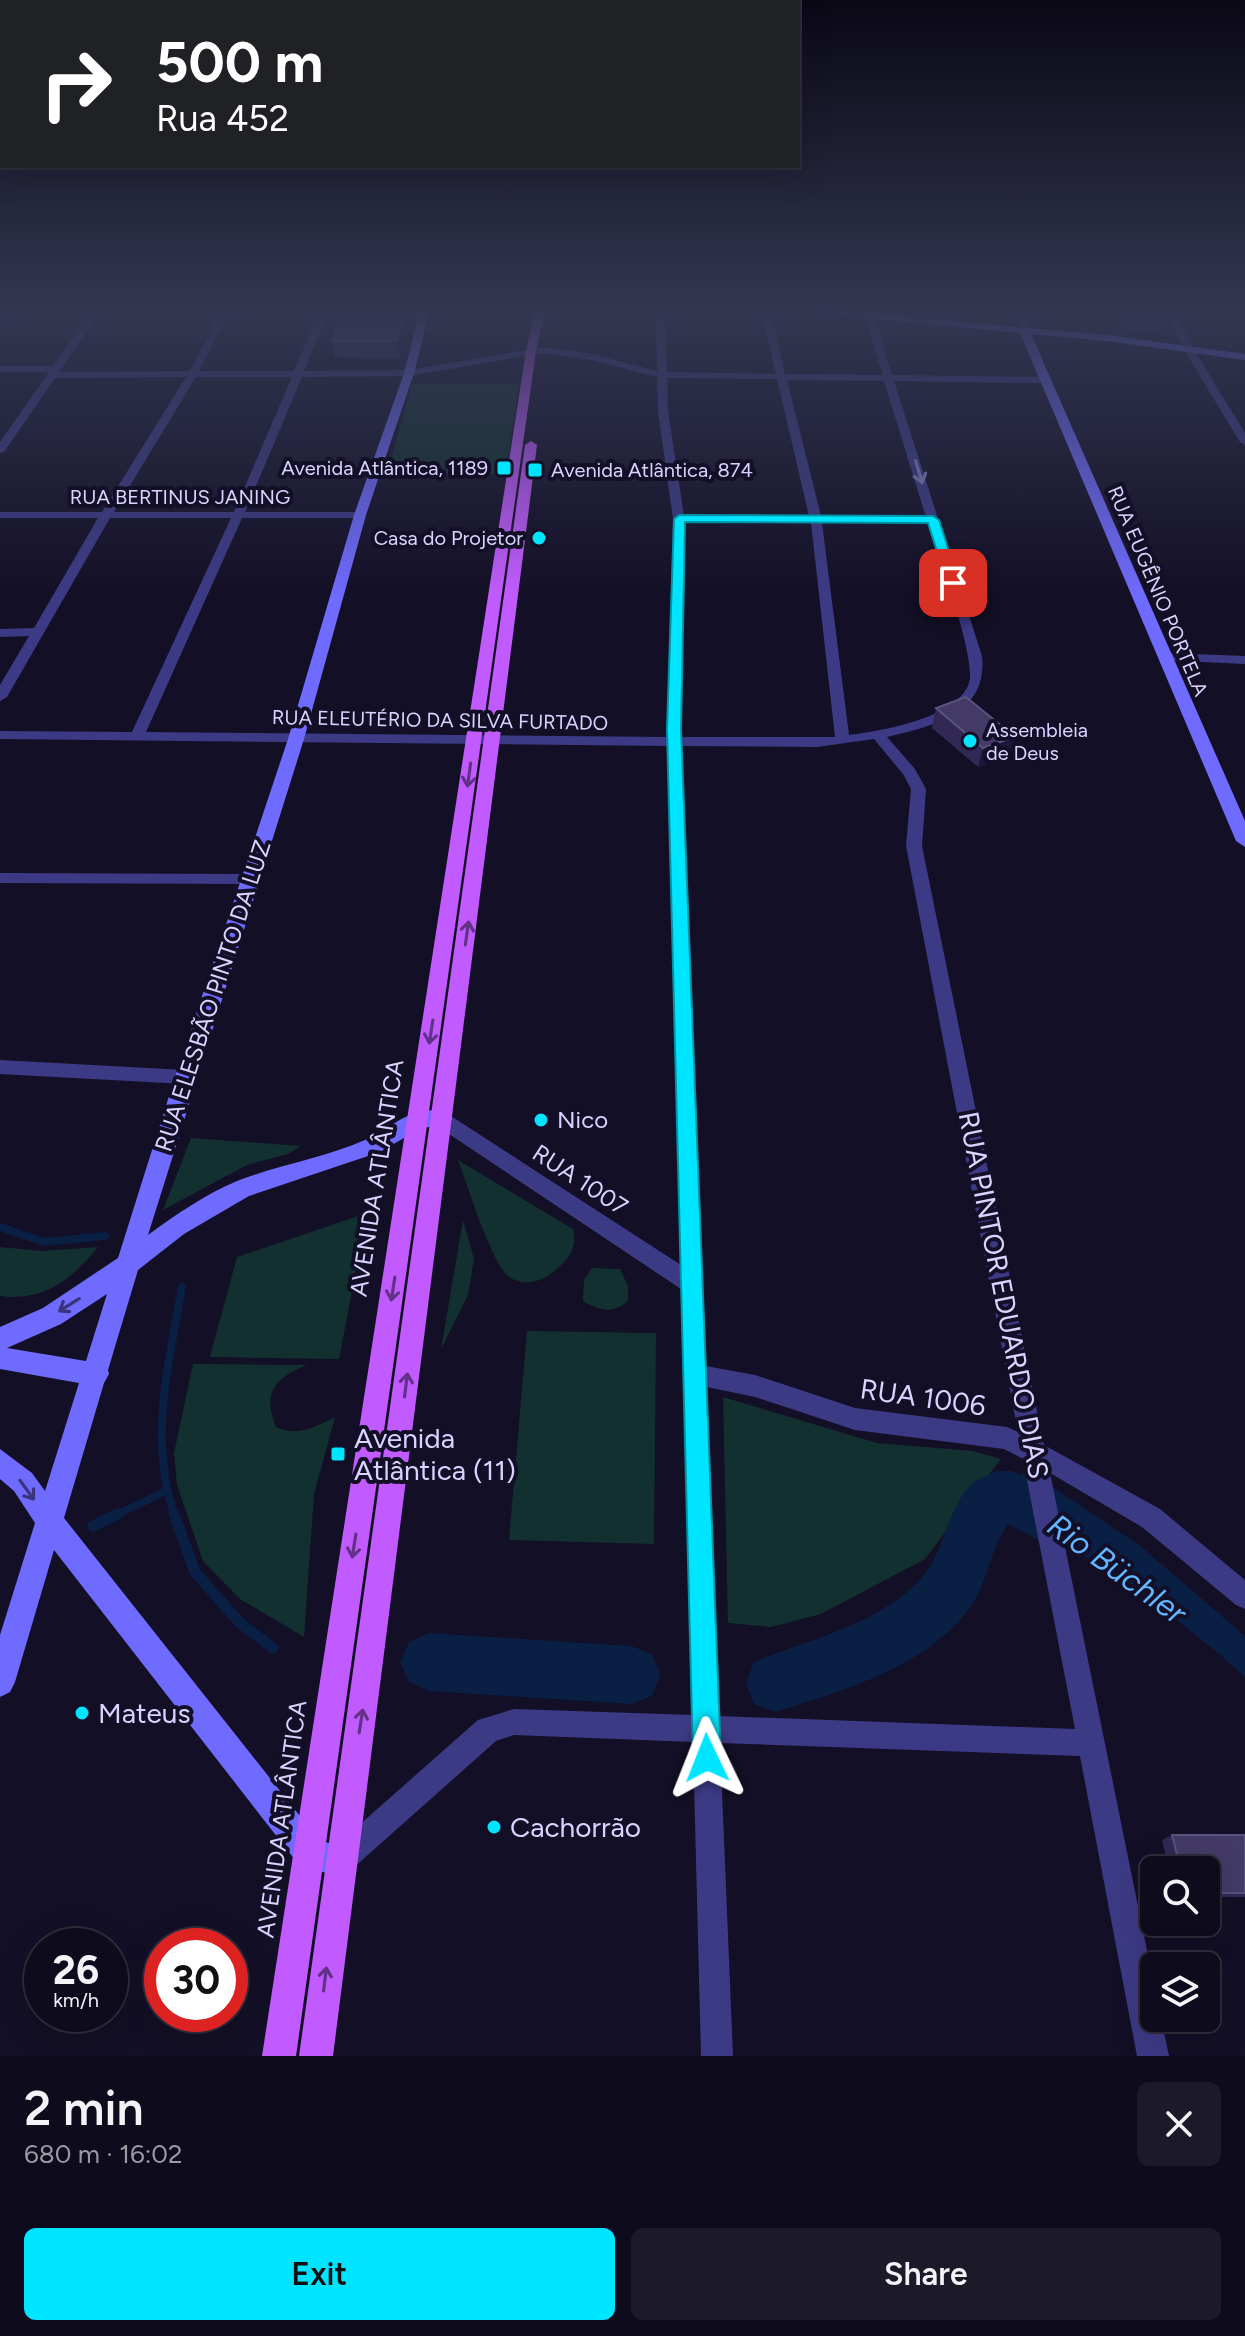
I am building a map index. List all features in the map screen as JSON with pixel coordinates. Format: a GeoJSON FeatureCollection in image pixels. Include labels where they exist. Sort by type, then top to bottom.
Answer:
{"type":"FeatureCollection","features":[{"type":"Feature","properties":{"kind":"main road","name":"AVENIDA ATLÂNTICA"},"geometry":{"type":"LineString","coordinates":[[316,2056],[325,1858],[530,406]]}},
{"type":"Feature","properties":{"kind":"main road","name":"AVENIDA ATLÂNTICA"},"geometry":{"type":"LineString","coordinates":[[279,2056],[373,1640],[430,1119]]}},
{"type":"Feature","properties":{"kind":"street"},"geometry":{"type":"LineString","coordinates":[[0,450],[27,406]]}},
{"type":"Feature","properties":{"kind":"street"},"geometry":{"type":"LineString","coordinates":[[0,697],[173,406]]}},
{"type":"Feature","properties":{"kind":"street"},"geometry":{"type":"LineString","coordinates":[[137,736],[284,406]]}},
{"type":"Feature","properties":{"kind":"street","name":"RUA ELESBÃO PINTO DA LUZ"},"geometry":{"type":"LineString","coordinates":[[0,1682],[97,1374],[185,1077],[296,739],[360,515],[398,406]]}},
{"type":"Feature","properties":{"kind":"street"},"geometry":{"type":"LineString","coordinates":[[663,406],[679,519],[674,742],[717,2056]]}},
{"type":"Feature","properties":{"kind":"street"},"geometry":{"type":"LineString","coordinates":[[788,406],[816,520],[843,741]]}},
{"type":"Feature","properties":{"kind":"street"},"geometry":{"type":"LineString","coordinates":[[679,519],[933,520],[898,406]]}},
{"type":"Feature","properties":{"kind":"street","name":"RUA EUGÊNIO PORTELA"},"geometry":{"type":"LineString","coordinates":[[1056,406],[1245,841]]}},
{"type":"Feature","properties":{"kind":"street"},"geometry":{"type":"LineString","coordinates":[[1223,406],[1245,442]]}},
{"type":"Feature","properties":{"kind":"street","name":"RUA BERTINUS JANING"},"geometry":{"type":"LineString","coordinates":[[0,515],[360,515]]}},
{"type":"Feature","properties":{"kind":"street","name":"RUA ELEUTÉRIO DA SILVA FURTADO"},"geometry":{"type":"LineString","coordinates":[[0,735],[674,742],[843,741],[878,735],[920,723],[954,708],[970,693],[976,679],[970,637],[933,520]]}},
{"type":"Feature","properties":{"kind":"street"},"geometry":{"type":"LineString","coordinates":[[0,633],[37,632]]}},
{"type":"Feature","properties":{"kind":"street"},"geometry":{"type":"LineString","coordinates":[[1165,657],[1245,660]]}},
{"type":"Feature","properties":{"kind":"street","name":"RUA PINTOR EDUARDO DIAS"},"geometry":{"type":"LineString","coordinates":[[878,735],[913,779],[918,791],[912,826],[914,846],[1153,2056]]}},
{"type":"Feature","properties":{"kind":"street"},"geometry":{"type":"LineString","coordinates":[[0,878],[248,879]]}},
{"type":"Feature","properties":{"kind":"street"},"geometry":{"type":"LineString","coordinates":[[0,1067],[185,1077]]}},
{"type":"Feature","properties":{"kind":"street"},"geometry":{"type":"LineString","coordinates":[[0,1339],[52,1316],[94,1290],[176,1227],[242,1189],[372,1146],[430,1119]]}},
{"type":"Feature","properties":{"kind":"street","name":"RUA 1007"},"geometry":{"type":"LineString","coordinates":[[430,1119],[692,1284]]}},
{"type":"Feature","properties":{"kind":"street"},"geometry":{"type":"LineString","coordinates":[[0,1358],[97,1374]]}},
{"type":"Feature","properties":{"kind":"street","name":"RUA 1006"},"geometry":{"type":"LineString","coordinates":[[694,1374],[755,1386],[855,1419],[1007,1438],[1151,1518],[1245,1596]]}},
{"type":"Feature","properties":{"kind":"street"},"geometry":{"type":"LineString","coordinates":[[0,1462],[23,1482],[49,1523],[325,1858],[488,1730],[514,1722],[1092,1743]]}},
{"type":"Feature","properties":{"kind":"green space"},"geometry":{"type":"Polygon","coordinates":[[[406,406],[516,406],[506,474],[387,474],[406,406]]]}},
{"type":"Feature","properties":{"kind":"green space"},"geometry":{"type":"Polygon","coordinates":[[[191,1138],[301,1146],[288,1154],[247,1165],[163,1210],[191,1138]]]}},
{"type":"Feature","properties":{"kind":"green space"},"geometry":{"type":"Polygon","coordinates":[[[458,1160],[573,1229],[570,1254],[554,1272],[535,1281],[521,1282],[508,1276],[501,1268],[458,1160]]]}},
{"type":"Feature","properties":{"kind":"green space"},"geometry":{"type":"Polygon","coordinates":[[[367,1213],[339,1359],[210,1357],[237,1257],[367,1213]]]}},
{"type":"Feature","properties":{"kind":"green space"},"geometry":{"type":"Polygon","coordinates":[[[463,1220],[474,1259],[468,1295],[441,1349],[463,1220]]]}},
{"type":"Feature","properties":{"kind":"green space"},"geometry":{"type":"Polygon","coordinates":[[[0,1247],[42,1251],[98,1247],[78,1269],[56,1286],[16,1297],[0,1296],[0,1247]]]}},
{"type":"Feature","properties":{"kind":"green space"},"geometry":{"type":"Polygon","coordinates":[[[592,1268],[620,1269],[628,1286],[628,1301],[606,1310],[583,1301],[584,1280],[592,1268]]]}},
{"type":"Feature","properties":{"kind":"green space"},"geometry":{"type":"Polygon","coordinates":[[[527,1331],[656,1333],[654,1544],[509,1540],[527,1331]]]}},
{"type":"Feature","properties":{"kind":"green space"},"geometry":{"type":"Polygon","coordinates":[[[193,1364],[307,1365],[287,1375],[274,1388],[270,1404],[276,1427],[299,1431],[335,1417],[314,1494],[304,1637],[240,1599],[203,1561],[177,1485],[174,1453],[193,1364]]]}},
{"type":"Feature","properties":{"kind":"green space"},"geometry":{"type":"Polygon","coordinates":[[[723,1397],[877,1443],[973,1451],[1001,1459],[925,1559],[821,1614],[771,1627],[728,1623],[723,1397]]]}},
{"type":"Feature","properties":{"kind":"water"},"geometry":{"type":"Polygon","coordinates":[[[1024,1473],[1041,1479],[1139,1545],[1245,1636],[1245,1677],[1163,1611],[1019,1511],[1009,1496],[1015,1479],[1024,1473]]]}},
{"type":"Feature","properties":{"kind":"building"},"geometry":{"type":"Polygon","coordinates":[[[966,697],[1015,737],[983,748],[936,708],[966,697]]]}},
{"type":"Feature","properties":{"kind":"building"},"geometry":{"type":"Polygon","coordinates":[[[1172,1835],[1244,1835],[1245,1893],[1220,1893],[1220,1856],[1177,1856],[1172,1835]]]}},
{"type":"Feature","properties":{"kind":"waterway","name":"Rio Büchler"},"geometry":{"type":"LineString","coordinates":[[0,1227],[44,1242],[105,1236]]}},
{"type":"Feature","properties":{"kind":"waterway","name":"Rio Büchler"},"geometry":{"type":"LineString","coordinates":[[175,1516],[167,1488],[162,1431],[167,1373],[182,1287]]}},
{"type":"Feature","properties":{"kind":"waterway"},"geometry":{"type":"LineString","coordinates":[[114,1516],[166,1491]]}},
{"type":"Feature","properties":{"kind":"waterway","name":"Rio Büchler"},"geometry":{"type":"LineString","coordinates":[[775,1683],[876,1646],[921,1617],[956,1578],[978,1522],[997,1498],[1020,1500],[1058,1523]]}},
{"type":"Feature","properties":{"kind":"waterway"},"geometry":{"type":"LineString","coordinates":[[93,1526],[118,1514]]}},
{"type":"Feature","properties":{"kind":"waterway","name":"Rio Büchler"},"geometry":{"type":"LineString","coordinates":[[174,1514],[195,1572],[240,1623],[273,1648]]}},
{"type":"Feature","properties":{"kind":"waterway","name":"Rio Büchler"},"geometry":{"type":"LineString","coordinates":[[429,1662],[631,1675]]}},
{"type":"Feature","properties":{"kind":"place","name":"Avenida Atlântica, 1189"},"geometry":{"type":"Point","coordinates":[504,468]}},
{"type":"Feature","properties":{"kind":"place","name":"Avenida Atlântica, 874"},"geometry":{"type":"Point","coordinates":[535,470]}},
{"type":"Feature","properties":{"kind":"place","name":"Casa do Projetor"},"geometry":{"type":"Point","coordinates":[539,538]}},
{"type":"Feature","properties":{"kind":"place","name":"Assembleia de Deus"},"geometry":{"type":"Point","coordinates":[970,741]}},
{"type":"Feature","properties":{"kind":"place","name":"Nico"},"geometry":{"type":"Point","coordinates":[541,1120]}},
{"type":"Feature","properties":{"kind":"place","name":"Avenida Atlântica (11)"},"geometry":{"type":"Point","coordinates":[338,1454]}},
{"type":"Feature","properties":{"kind":"place","name":"Mateus"},"geometry":{"type":"Point","coordinates":[82,1713]}},
{"type":"Feature","properties":{"kind":"place","name":"Cachorrão"},"geometry":{"type":"Point","coordinates":[494,1827]}},
{"type":"Feature","properties":{"kind":"route"},"geometry":{"type":"LineString","coordinates":[[707,1758],[674,729],[679,519],[933,520],[953,583]]}}]}
